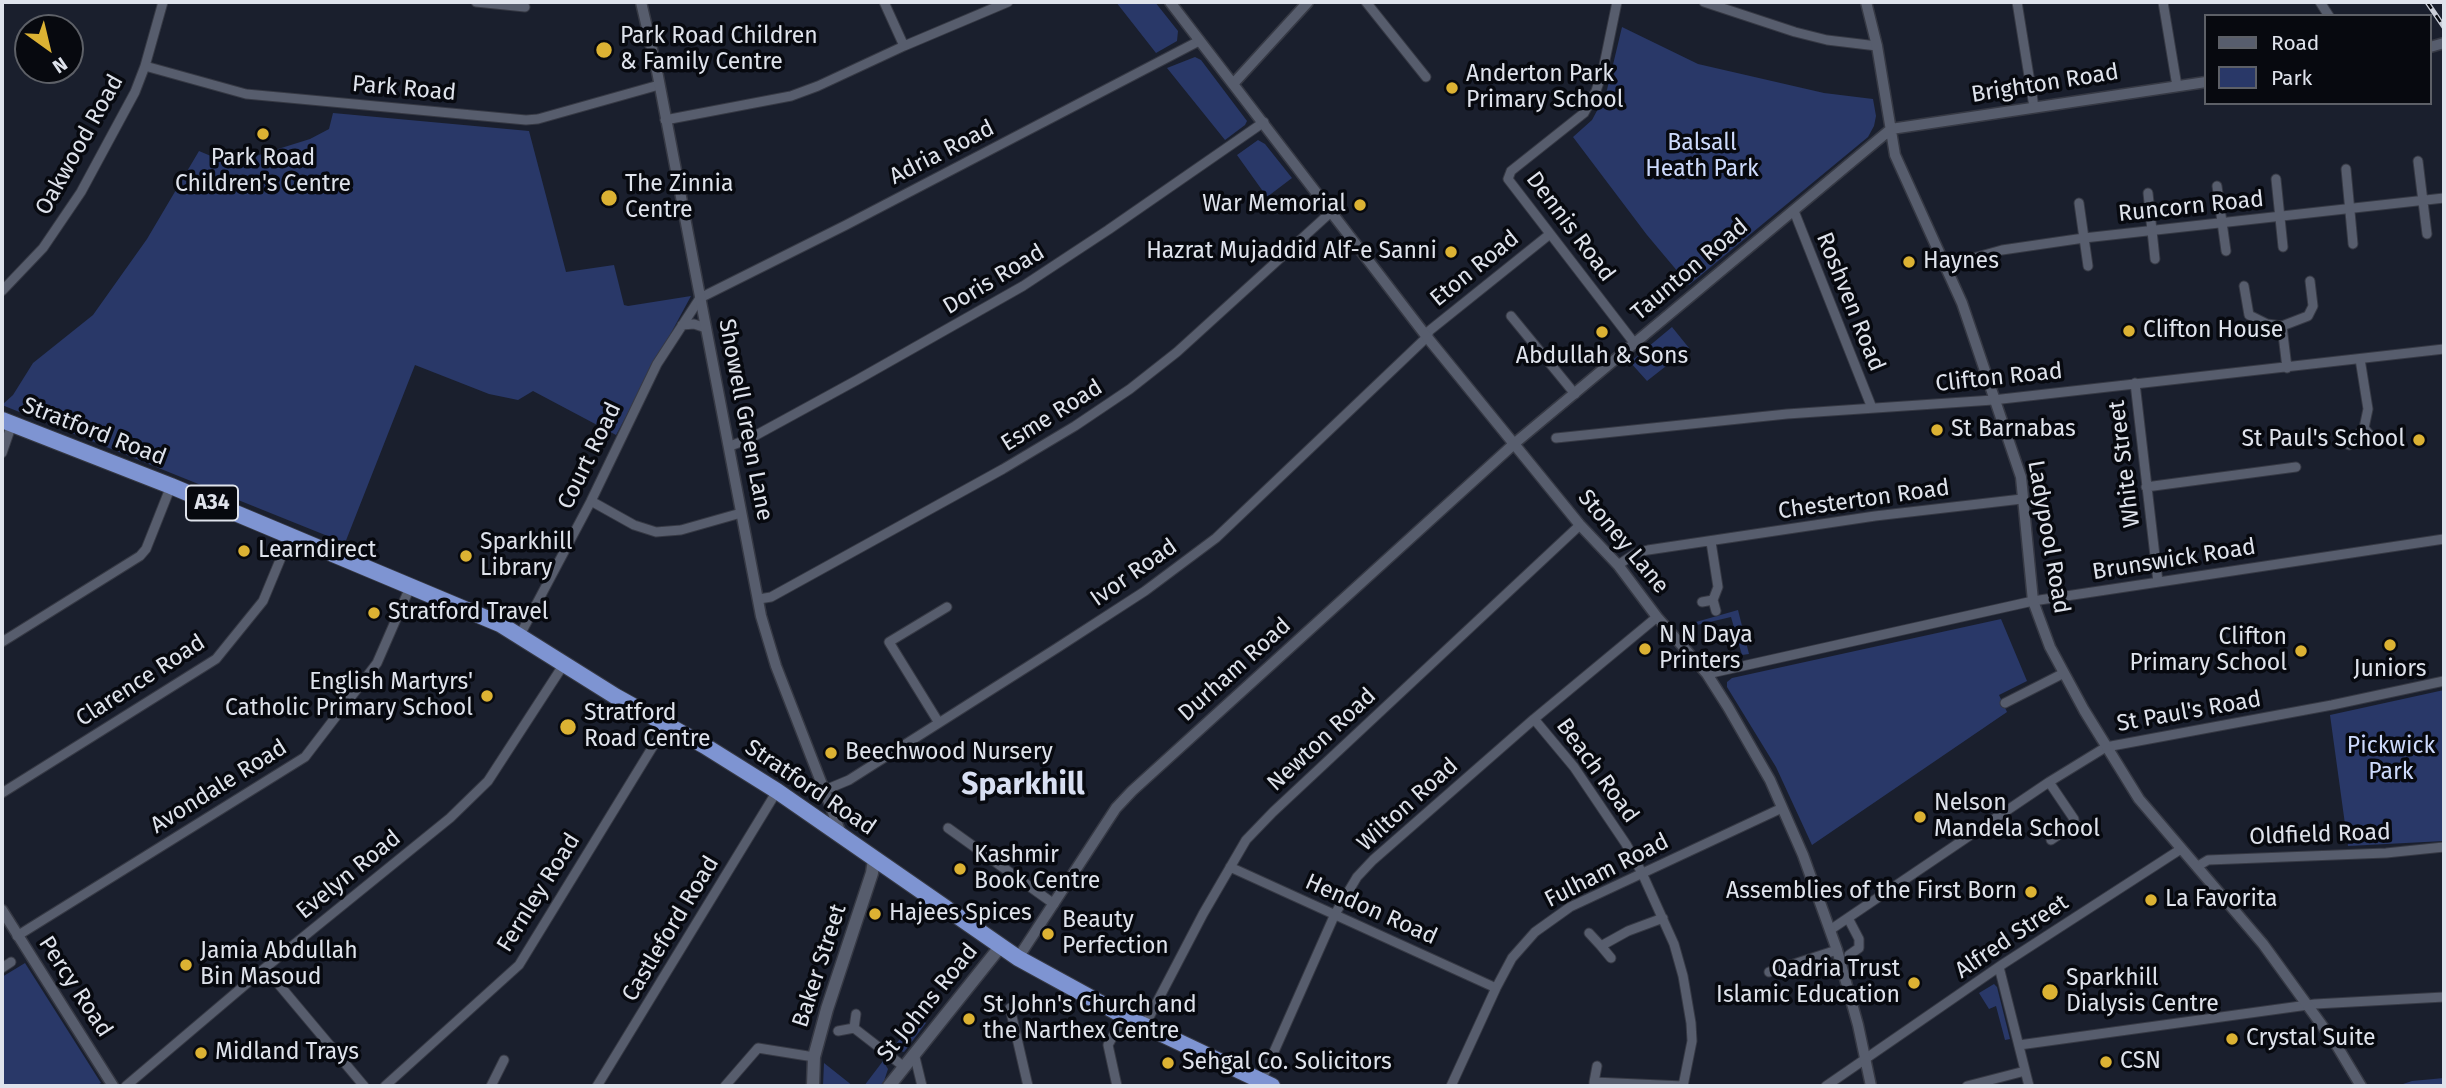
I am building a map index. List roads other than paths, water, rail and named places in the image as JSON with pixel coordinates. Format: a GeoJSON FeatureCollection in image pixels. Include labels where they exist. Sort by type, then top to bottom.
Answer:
{"type":"FeatureCollection","features":[{"type":"Feature","properties":{"kind":"highway","name":"Stratford Road"},"geometry":{"type":"LineString","coordinates":[[7,422],[485,616],[777,791],[1018,958],[1124,1016],[1257,1082]]}},
{"type":"Feature","properties":{"kind":"main road","name":"Baker Street"},"geometry":{"type":"LineString","coordinates":[[813,1086],[814,1057],[872,873],[874,859]]}},
{"type":"Feature","properties":{"kind":"main road","name":"St Johns Road"},"geometry":{"type":"LineString","coordinates":[[889,1086],[1000,947]]}},
{"type":"Feature","properties":{"kind":"street","name":"Oakwood Road"},"geometry":{"type":"LineString","coordinates":[[2,291],[43,248],[82,192],[126,112],[145,66],[163,2]]}},
{"type":"Feature","properties":{"kind":"street"},"geometry":{"type":"LineString","coordinates":[[475,2],[525,9]]}},
{"type":"Feature","properties":{"kind":"street","name":"Showell Green Lane"},"geometry":{"type":"LineString","coordinates":[[641,2],[759,599],[776,667],[842,836]]}},
{"type":"Feature","properties":{"kind":"street"},"geometry":{"type":"LineString","coordinates":[[884,2],[904,46]]}},
{"type":"Feature","properties":{"kind":"street"},"geometry":{"type":"LineString","coordinates":[[665,120],[791,96],[1008,2]]}},
{"type":"Feature","properties":{"kind":"street","name":"Stoney Lane"},"geometry":{"type":"LineString","coordinates":[[1170,2],[1427,337],[1706,674],[1749,741],[1770,780],[1803,855],[1837,950],[1871,1086]]}},
{"type":"Feature","properties":{"kind":"street"},"geometry":{"type":"LineString","coordinates":[[1233,83],[1308,2]]}},
{"type":"Feature","properties":{"kind":"street"},"geometry":{"type":"LineString","coordinates":[[1366,2],[1426,77]]}},
{"type":"Feature","properties":{"kind":"street","name":"Dennis Road"},"geometry":{"type":"LineString","coordinates":[[1617,2],[1603,70],[1584,113],[1509,174],[1510,183],[1635,344]]}},
{"type":"Feature","properties":{"kind":"street"},"geometry":{"type":"LineString","coordinates":[[1704,2],[1795,32],[1827,40],[1877,46]]}},
{"type":"Feature","properties":{"kind":"street","name":"Ladypool Road"},"geometry":{"type":"LineString","coordinates":[[1866,2],[1877,46],[1897,158],[1962,303],[2021,477],[2033,601],[2050,647],[2106,747],[2139,799],[2263,944],[2309,1005],[2361,1086]]}},
{"type":"Feature","properties":{"kind":"street"},"geometry":{"type":"LineString","coordinates":[[2017,2],[2034,107]]}},
{"type":"Feature","properties":{"kind":"street"},"geometry":{"type":"LineString","coordinates":[[2163,2],[2177,86]]}},
{"type":"Feature","properties":{"kind":"street","name":"Adria Road"},"geometry":{"type":"LineString","coordinates":[[700,298],[1199,41]]}},
{"type":"Feature","properties":{"kind":"street","name":"Park Road"},"geometry":{"type":"LineString","coordinates":[[145,66],[246,94],[526,120],[659,85]]}},
{"type":"Feature","properties":{"kind":"street","name":"Brighton Road"},"geometry":{"type":"LineString","coordinates":[[1891,129],[2204,82]]}},
{"type":"Feature","properties":{"kind":"street","name":"Doris Road"},"geometry":{"type":"LineString","coordinates":[[730,446],[750,439],[1023,286],[1130,216],[1264,122]]}},
{"type":"Feature","properties":{"kind":"street","name":"Taunton Road"},"geometry":{"type":"LineString","coordinates":[[1515,443],[1891,129]]}},
{"type":"Feature","properties":{"kind":"street"},"geometry":{"type":"LineString","coordinates":[[2418,161],[2427,234]]}},
{"type":"Feature","properties":{"kind":"street"},"geometry":{"type":"LineString","coordinates":[[2346,169],[2353,244]]}},
{"type":"Feature","properties":{"kind":"street"},"geometry":{"type":"LineString","coordinates":[[2276,179],[2283,247]]}},
{"type":"Feature","properties":{"kind":"street"},"geometry":{"type":"LineString","coordinates":[[2217,186],[2226,251]]}},
{"type":"Feature","properties":{"kind":"street"},"geometry":{"type":"LineString","coordinates":[[2148,193],[2155,259]]}},
{"type":"Feature","properties":{"kind":"street","name":"Runcorn Road"},"geometry":{"type":"LineString","coordinates":[[1945,266],[2002,250],[2084,238],[2444,198]]}},
{"type":"Feature","properties":{"kind":"street"},"geometry":{"type":"LineString","coordinates":[[2079,203],[2088,266]]}},
{"type":"Feature","properties":{"kind":"street","name":"Roshven Road"},"geometry":{"type":"LineString","coordinates":[[1794,211],[1872,408]]}},
{"type":"Feature","properties":{"kind":"street","name":"Esme Road"},"geometry":{"type":"LineString","coordinates":[[759,599],[771,597],[1003,469],[1130,389],[1177,352],[1331,212]]}},
{"type":"Feature","properties":{"kind":"street","name":"Eton Road"},"geometry":{"type":"LineString","coordinates":[[1427,337],[1429,331],[1550,234]]}},
{"type":"Feature","properties":{"kind":"street"},"geometry":{"type":"LineString","coordinates":[[2244,286],[2249,315],[2267,324],[2282,326],[2308,316],[2313,306],[2310,281]]}},
{"type":"Feature","properties":{"kind":"street","name":"Court Road"},"geometry":{"type":"LineString","coordinates":[[520,635],[591,501],[657,364],[700,298]]}},
{"type":"Feature","properties":{"kind":"street"},"geometry":{"type":"LineString","coordinates":[[1511,316],[1575,394]]}},
{"type":"Feature","properties":{"kind":"street"},"geometry":{"type":"LineString","coordinates":[[682,326],[694,324],[706,328]]}},
{"type":"Feature","properties":{"kind":"street"},"geometry":{"type":"LineString","coordinates":[[2282,326],[2287,368]]}},
{"type":"Feature","properties":{"kind":"street","name":"Ivor Road"},"geometry":{"type":"LineString","coordinates":[[825,790],[849,780],[1145,592],[1216,538],[1427,337]]}},
{"type":"Feature","properties":{"kind":"street","name":"Clifton Road"},"geometry":{"type":"LineString","coordinates":[[1556,438],[1872,408],[1993,400],[2444,349]]}},
{"type":"Feature","properties":{"kind":"street"},"geometry":{"type":"LineString","coordinates":[[2349,445],[2364,428],[2368,409],[2360,359]]}},
{"type":"Feature","properties":{"kind":"street","name":"White Street"},"geometry":{"type":"LineString","coordinates":[[2135,383],[2158,582]]}},
{"type":"Feature","properties":{"kind":"street"},"geometry":{"type":"LineString","coordinates":[[2,453],[7,422]]}},
{"type":"Feature","properties":{"kind":"street"},"geometry":{"type":"LineString","coordinates":[[2364,428],[2374,440]]}},
{"type":"Feature","properties":{"kind":"street","name":"Durham Road"},"geometry":{"type":"LineString","coordinates":[[1018,958],[1116,808],[1132,791],[1515,443]]}},
{"type":"Feature","properties":{"kind":"street"},"geometry":{"type":"LineString","coordinates":[[2146,487],[2296,467]]}},
{"type":"Feature","properties":{"kind":"street"},"geometry":{"type":"LineString","coordinates":[[2,642],[140,556],[146,549],[170,486]]}},
{"type":"Feature","properties":{"kind":"street","name":"Chesterton Road"},"geometry":{"type":"LineString","coordinates":[[1618,565],[1636,553],[1875,516],[2022,499]]}},
{"type":"Feature","properties":{"kind":"street"},"geometry":{"type":"LineString","coordinates":[[591,501],[634,526],[656,532],[681,530],[741,513]]}},
{"type":"Feature","properties":{"kind":"street","name":"Newton Road"},"geometry":{"type":"LineString","coordinates":[[1145,1025],[1246,840],[1580,525]]}},
{"type":"Feature","properties":{"kind":"street","name":"Clarence Road"},"geometry":{"type":"LineString","coordinates":[[2,793],[216,659],[263,601],[290,536]]}},
{"type":"Feature","properties":{"kind":"street","name":"Brunswick Road"},"geometry":{"type":"LineString","coordinates":[[1706,674],[2033,601],[2444,538]]}},
{"type":"Feature","properties":{"kind":"street"},"geometry":{"type":"LineString","coordinates":[[1711,542],[1718,587],[1713,600],[1716,611]]}},
{"type":"Feature","properties":{"kind":"street","name":"Avondale Road"},"geometry":{"type":"LineString","coordinates":[[17,936],[305,757],[377,663],[411,585]]}},
{"type":"Feature","properties":{"kind":"street"},"geometry":{"type":"LineString","coordinates":[[1702,603],[1713,600]]}},
{"type":"Feature","properties":{"kind":"street"},"geometry":{"type":"LineString","coordinates":[[939,723],[889,642],[947,607]]}},
{"type":"Feature","properties":{"kind":"street","name":"Wilton Road"},"geometry":{"type":"LineString","coordinates":[[1257,1082],[1335,915],[1357,877],[1534,719],[1657,617]]}},
{"type":"Feature","properties":{"kind":"street","name":"Evelyn Road"},"geometry":{"type":"LineString","coordinates":[[126,1086],[265,968],[450,818],[488,781],[564,664]]}},
{"type":"Feature","properties":{"kind":"street"},"geometry":{"type":"LineString","coordinates":[[2005,703],[2064,673]]}},
{"type":"Feature","properties":{"kind":"street","name":"St Paul's Road"},"geometry":{"type":"LineString","coordinates":[[2106,747],[2444,681]]}},
{"type":"Feature","properties":{"kind":"street","name":"Beach Road"},"geometry":{"type":"LineString","coordinates":[[1534,719],[1574,767],[1614,824],[1642,873],[1662,918],[1683,976],[1689,1011],[1692,1041],[1683,1086]]}},
{"type":"Feature","properties":{"kind":"street","name":"Fernley Road"},"geometry":{"type":"LineString","coordinates":[[385,1086],[519,965],[666,724]]}},
{"type":"Feature","properties":{"kind":"street"},"geometry":{"type":"LineString","coordinates":[[1830,930],[2049,782],[2106,747]]}},
{"type":"Feature","properties":{"kind":"street"},"geometry":{"type":"LineString","coordinates":[[2049,782],[2068,808],[2074,824]]}},
{"type":"Feature","properties":{"kind":"street","name":"Castleford Road"},"geometry":{"type":"LineString","coordinates":[[597,1086],[777,791]]}},
{"type":"Feature","properties":{"kind":"street","name":"Fulham Road"},"geometry":{"type":"LineString","coordinates":[[1451,1086],[1496,988],[1522,946],[1550,919],[1570,907],[1782,808]]}},
{"type":"Feature","properties":{"kind":"street"},"geometry":{"type":"LineString","coordinates":[[2074,824],[2087,830]]}},
{"type":"Feature","properties":{"kind":"street"},"geometry":{"type":"LineString","coordinates":[[2051,840],[2074,824]]}},
{"type":"Feature","properties":{"kind":"street"},"geometry":{"type":"LineString","coordinates":[[948,828],[1054,904]]}},
{"type":"Feature","properties":{"kind":"street","name":"Oldfield Road"},"geometry":{"type":"LineString","coordinates":[[2198,866],[2208,860],[2386,853],[2444,847]]}},
{"type":"Feature","properties":{"kind":"street","name":"Alfred Street"},"geometry":{"type":"LineString","coordinates":[[1826,1086],[1999,967],[2181,849]]}},
{"type":"Feature","properties":{"kind":"street","name":"Hendon Road"},"geometry":{"type":"LineString","coordinates":[[1230,867],[1496,988]]}},
{"type":"Feature","properties":{"kind":"street","name":"Percy Road"},"geometry":{"type":"LineString","coordinates":[[2,911],[113,1086]]}},
{"type":"Feature","properties":{"kind":"street"},"geometry":{"type":"LineString","coordinates":[[1601,946],[1628,931],[1662,918]]}},
{"type":"Feature","properties":{"kind":"street"},"geometry":{"type":"LineString","coordinates":[[1848,918],[1859,939],[1859,948],[1849,955]]}},
{"type":"Feature","properties":{"kind":"street"},"geometry":{"type":"LineString","coordinates":[[1589,933],[1611,958]]}},
{"type":"Feature","properties":{"kind":"street"},"geometry":{"type":"LineString","coordinates":[[1769,972],[1837,950]]}},
{"type":"Feature","properties":{"kind":"street"},"geometry":{"type":"LineString","coordinates":[[2,968],[11,962]]}},
{"type":"Feature","properties":{"kind":"street"},"geometry":{"type":"LineString","coordinates":[[1999,967],[2029,1086]]}},
{"type":"Feature","properties":{"kind":"street"},"geometry":{"type":"LineString","coordinates":[[265,968],[364,1086]]}},
{"type":"Feature","properties":{"kind":"street"},"geometry":{"type":"LineString","coordinates":[[2019,1045],[2309,1005],[2444,997]]}},
{"type":"Feature","properties":{"kind":"street"},"geometry":{"type":"LineString","coordinates":[[1010,1008],[1028,1086]]}},
{"type":"Feature","properties":{"kind":"street"},"geometry":{"type":"LineString","coordinates":[[854,1028],[856,1014]]}},
{"type":"Feature","properties":{"kind":"street"},"geometry":{"type":"LineString","coordinates":[[1116,1086],[1108,1045],[1124,1016]]}},
{"type":"Feature","properties":{"kind":"street"},"geometry":{"type":"LineString","coordinates":[[838,1031],[854,1028],[903,1066]]}},
{"type":"Feature","properties":{"kind":"street"},"geometry":{"type":"LineString","coordinates":[[725,1086],[758,1048],[814,1057]]}},
{"type":"Feature","properties":{"kind":"street"},"geometry":{"type":"LineString","coordinates":[[914,1053],[922,1086]]}},
{"type":"Feature","properties":{"kind":"street"},"geometry":{"type":"LineString","coordinates":[[491,1086],[504,1059]]}},
{"type":"Feature","properties":{"kind":"street"},"geometry":{"type":"LineString","coordinates":[[1597,1066],[1594,1084],[1683,1086]]}},
{"type":"Feature","properties":{"kind":"street"},"geometry":{"type":"LineString","coordinates":[[1967,1086],[2025,1071]]}},
{"type":"Feature","properties":{"kind":"railway"},"geometry":{"type":"LineString","coordinates":[[2427,2],[2444,27]]}},
{"type":"Feature","properties":{"kind":"place","name":"Park Road Children & Family Centre"},"geometry":{"type":"Point","coordinates":[604,50]}},
{"type":"Feature","properties":{"kind":"place","name":"Anderton Park Primary School"},"geometry":{"type":"Point","coordinates":[1452,88]}},
{"type":"Feature","properties":{"kind":"place","name":"Park Road Children's Centre"},"geometry":{"type":"Point","coordinates":[263,134]}},
{"type":"Feature","properties":{"kind":"place","name":"The Zinnia Centre"},"geometry":{"type":"Point","coordinates":[609,198]}},
{"type":"Feature","properties":{"kind":"place","name":"War Memorial"},"geometry":{"type":"Point","coordinates":[1360,205]}},
{"type":"Feature","properties":{"kind":"place","name":"Hazrat Mujaddid Alf-e Sanni"},"geometry":{"type":"Point","coordinates":[1451,252]}},
{"type":"Feature","properties":{"kind":"place","name":"Haynes"},"geometry":{"type":"Point","coordinates":[1909,262]}},
{"type":"Feature","properties":{"kind":"place","name":"Clifton House"},"geometry":{"type":"Point","coordinates":[2129,331]}},
{"type":"Feature","properties":{"kind":"place","name":"Abdullah & Sons"},"geometry":{"type":"Point","coordinates":[1602,332]}},
{"type":"Feature","properties":{"kind":"place","name":"St Barnabas"},"geometry":{"type":"Point","coordinates":[1937,430]}},
{"type":"Feature","properties":{"kind":"place","name":"St Paul's School"},"geometry":{"type":"Point","coordinates":[2419,440]}},
{"type":"Feature","properties":{"kind":"place","name":"Learndirect"},"geometry":{"type":"Point","coordinates":[244,551]}},
{"type":"Feature","properties":{"kind":"place","name":"Sparkhill Library"},"geometry":{"type":"Point","coordinates":[466,556]}},
{"type":"Feature","properties":{"kind":"place","name":"Stratford Travel"},"geometry":{"type":"Point","coordinates":[374,613]}},
{"type":"Feature","properties":{"kind":"place","name":"Juniors"},"geometry":{"type":"Point","coordinates":[2390,645]}},
{"type":"Feature","properties":{"kind":"place","name":"N N Daya Printers"},"geometry":{"type":"Point","coordinates":[1645,649]}},
{"type":"Feature","properties":{"kind":"place","name":"Clifton Primary School"},"geometry":{"type":"Point","coordinates":[2301,651]}},
{"type":"Feature","properties":{"kind":"place","name":"English Martyrs' Catholic Primary School"},"geometry":{"type":"Point","coordinates":[487,696]}},
{"type":"Feature","properties":{"kind":"place","name":"Stratford Road Centre"},"geometry":{"type":"Point","coordinates":[568,727]}},
{"type":"Feature","properties":{"kind":"place","name":"Beechwood Nursery"},"geometry":{"type":"Point","coordinates":[831,753]}},
{"type":"Feature","properties":{"kind":"place","name":"Nelson Mandela School"},"geometry":{"type":"Point","coordinates":[1920,817]}},
{"type":"Feature","properties":{"kind":"place","name":"Kashmir Book Centre"},"geometry":{"type":"Point","coordinates":[960,869]}},
{"type":"Feature","properties":{"kind":"place","name":"Assemblies of the First Born"},"geometry":{"type":"Point","coordinates":[2031,892]}},
{"type":"Feature","properties":{"kind":"place","name":"La Favorita"},"geometry":{"type":"Point","coordinates":[2151,900]}},
{"type":"Feature","properties":{"kind":"place","name":"Hajees Spices"},"geometry":{"type":"Point","coordinates":[875,914]}},
{"type":"Feature","properties":{"kind":"place","name":"Beauty Perfection"},"geometry":{"type":"Point","coordinates":[1048,934]}},
{"type":"Feature","properties":{"kind":"place","name":"Jamia Abdullah Bin Masoud"},"geometry":{"type":"Point","coordinates":[186,965]}},
{"type":"Feature","properties":{"kind":"place","name":"Qadria Trust Islamic Education"},"geometry":{"type":"Point","coordinates":[1914,983]}},
{"type":"Feature","properties":{"kind":"place","name":"Sparkhill Dialysis Centre"},"geometry":{"type":"Point","coordinates":[2050,992]}},
{"type":"Feature","properties":{"kind":"place","name":"St John's Church and the Narthex Centre"},"geometry":{"type":"Point","coordinates":[969,1019]}},
{"type":"Feature","properties":{"kind":"place","name":"Crystal Suite"},"geometry":{"type":"Point","coordinates":[2232,1039]}},
{"type":"Feature","properties":{"kind":"place","name":"Midland Trays"},"geometry":{"type":"Point","coordinates":[201,1053]}},
{"type":"Feature","properties":{"kind":"place","name":"CSN"},"geometry":{"type":"Point","coordinates":[2106,1062]}},
{"type":"Feature","properties":{"kind":"place","name":"Sehgal Co. Solicitors"},"geometry":{"type":"Point","coordinates":[1168,1063]}},
{"type":"Feature","properties":{"kind":"district","name":"Sparkhill"},"geometry":{"type":"Point","coordinates":[1023,786]}},
{"type":"Feature","properties":{"kind":"park label","name":"Balsall Heath Park"},"geometry":{"type":"Point","coordinates":[1702,157]}},
{"type":"Feature","properties":{"kind":"park label","name":"Pickwick Park"},"geometry":{"type":"Point","coordinates":[2391,760]}}]}
